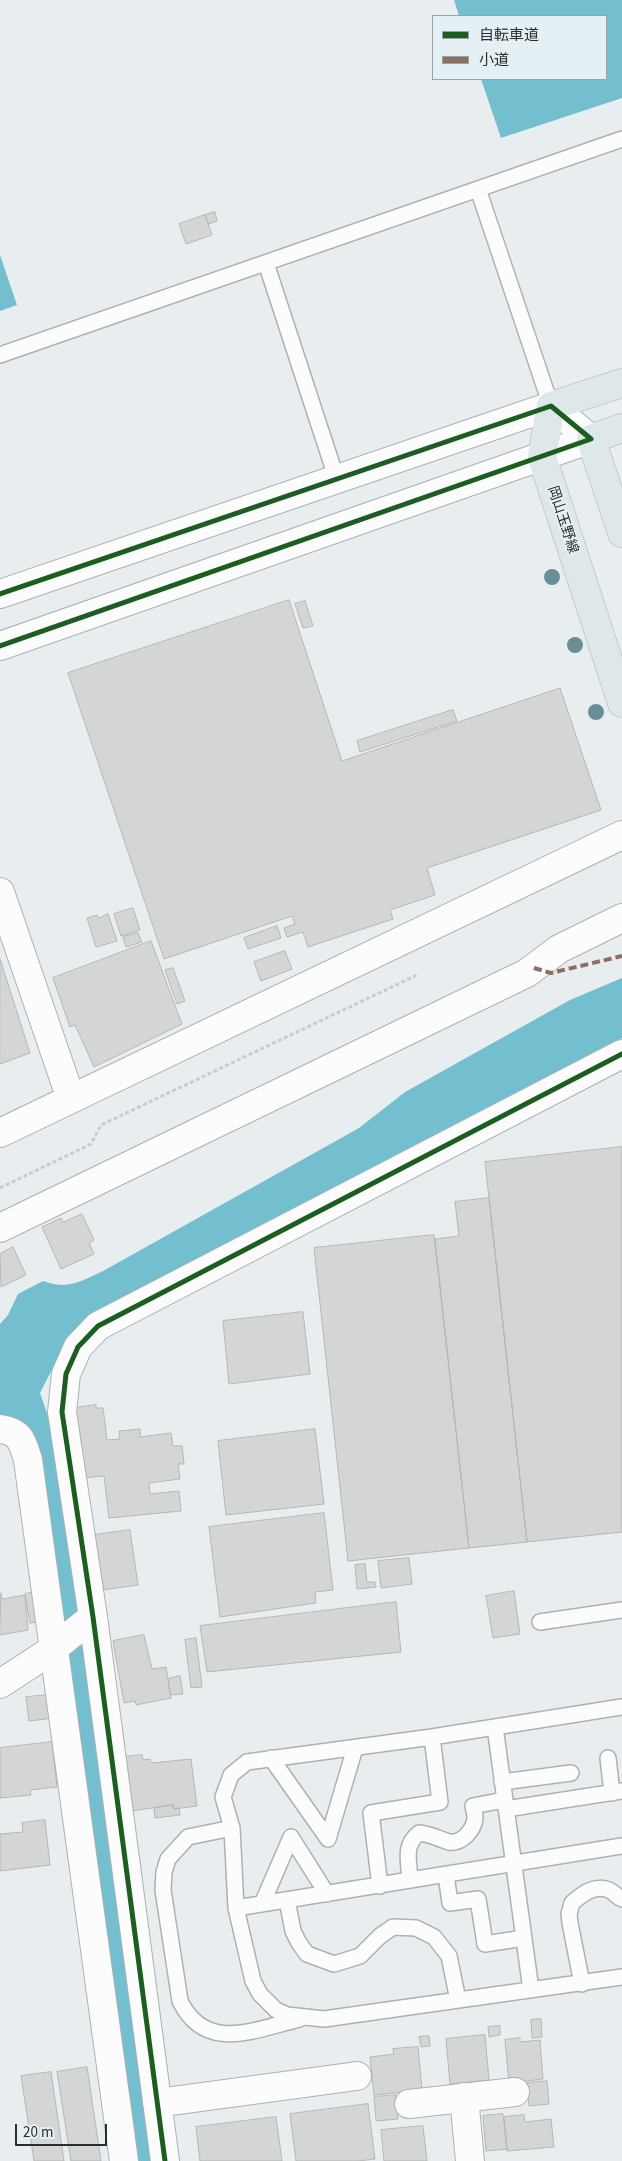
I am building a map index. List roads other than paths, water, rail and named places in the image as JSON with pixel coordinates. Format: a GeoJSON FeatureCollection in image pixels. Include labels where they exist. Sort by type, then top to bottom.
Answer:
{"type":"FeatureCollection","features":[{"type":"Feature","properties":{"kind":"main road"},"geometry":{"type":"LineString","coordinates":[[551,406],[622,383]]}},
{"type":"Feature","properties":{"kind":"main road","name":"岡山玉野線"},"geometry":{"type":"LineString","coordinates":[[551,406],[542,457],[622,703]]}},
{"type":"Feature","properties":{"kind":"main road"},"geometry":{"type":"LineString","coordinates":[[622,428],[591,439],[622,533]]}},
{"type":"Feature","properties":{"kind":"street"},"geometry":{"type":"LineString","coordinates":[[0,594],[551,406],[591,439]]}},
{"type":"Feature","properties":{"kind":"street"},"geometry":{"type":"LineString","coordinates":[[0,646],[591,439]]}},
{"type":"Feature","properties":{"kind":"street"},"geometry":{"type":"LineString","coordinates":[[0,1133],[622,835]]}},
{"type":"Feature","properties":{"kind":"street"},"geometry":{"type":"LineString","coordinates":[[0,892],[71,1099]]}},
{"type":"Feature","properties":{"kind":"street"},"geometry":{"type":"LineString","coordinates":[[0,1228],[527,973],[559,950],[622,918]]}},
{"type":"Feature","properties":{"kind":"street"},"geometry":{"type":"LineString","coordinates":[[165,2161],[88,1620],[62,1412],[66,1374],[78,1347],[98,1326],[622,1054]]}},
{"type":"Feature","properties":{"kind":"street"},"geometry":{"type":"LineString","coordinates":[[0,1429],[12,1431],[22,1440],[28,1460],[58,1645],[124,2161]]}},
{"type":"Feature","properties":{"kind":"street"},"geometry":{"type":"LineString","coordinates":[[0,1684],[58,1645],[88,1620]]}},
{"type":"Feature","properties":{"kind":"street"},"geometry":{"type":"LineString","coordinates":[[157,2103],[357,2076]]}},
{"type":"Feature","properties":{"kind":"street"},"geometry":{"type":"LineString","coordinates":[[409,2104],[515,2092]]}},
{"type":"Feature","properties":{"kind":"street"},"geometry":{"type":"LineString","coordinates":[[464,2097],[470,2161]]}},
{"type":"Feature","properties":{"kind":"lane"},"geometry":{"type":"LineString","coordinates":[[0,355],[622,139]]}},
{"type":"Feature","properties":{"kind":"lane"},"geometry":{"type":"LineString","coordinates":[[478,189],[551,406]]}},
{"type":"Feature","properties":{"kind":"lane"},"geometry":{"type":"LineString","coordinates":[[266,263],[337,480]]}},
{"type":"Feature","properties":{"kind":"lane"},"geometry":{"type":"LineString","coordinates":[[540,1622],[622,1610]]}},
{"type":"Feature","properties":{"kind":"lane"},"geometry":{"type":"LineString","coordinates":[[622,1707],[432,1737],[247,1762],[231,1775],[224,1796],[232,1828],[236,1908],[253,1981],[260,1994],[276,2010],[287,2015],[324,2019],[622,1977]]}},
{"type":"Feature","properties":{"kind":"lane"},"geometry":{"type":"LineString","coordinates":[[494,1727],[531,1990]]}},
{"type":"Feature","properties":{"kind":"lane"},"geometry":{"type":"LineString","coordinates":[[380,1886],[371,1813],[440,1802],[432,1737]]}},
{"type":"Feature","properties":{"kind":"lane"},"geometry":{"type":"LineString","coordinates":[[271,1758],[328,1839],[355,1748]]}},
{"type":"Feature","properties":{"kind":"lane"},"geometry":{"type":"LineString","coordinates":[[410,1880],[408,1846],[419,1833],[430,1834],[452,1842],[463,1840],[471,1831],[475,1818],[473,1806],[617,1792],[608,1758]]}},
{"type":"Feature","properties":{"kind":"lane"},"geometry":{"type":"LineString","coordinates":[[502,1782],[571,1773]]}},
{"type":"Feature","properties":{"kind":"lane"},"geometry":{"type":"LineString","coordinates":[[232,1828],[188,1837],[168,1860],[164,1872],[163,1890],[180,2001],[187,2015],[203,2029],[228,2035],[306,2018]]}},
{"type":"Feature","properties":{"kind":"lane"},"geometry":{"type":"LineString","coordinates":[[262,1904],[291,1837],[327,1894]]}},
{"type":"Feature","properties":{"kind":"lane"},"geometry":{"type":"LineString","coordinates":[[236,1908],[622,1846]]}},
{"type":"Feature","properties":{"kind":"lane"},"geometry":{"type":"LineString","coordinates":[[446,1875],[450,1903],[478,1899],[486,1944],[524,1938]]}},
{"type":"Feature","properties":{"kind":"lane"},"geometry":{"type":"LineString","coordinates":[[582,1984],[570,1923],[569,1914],[572,1903],[592,1889],[601,1888],[610,1891],[622,1899]]}},
{"type":"Feature","properties":{"kind":"lane"},"geometry":{"type":"LineString","coordinates":[[287,1900],[293,1931],[307,1954],[334,1964],[360,1956],[380,1936],[393,1927],[416,1928],[434,1937],[449,1956],[458,2000]]}},
{"type":"Feature","properties":{"kind":"water"},"geometry":{"type":"Polygon","coordinates":[[[454,0],[622,0],[622,98],[501,138],[481,80],[607,80],[607,15],[459,15],[454,0]]]}},
{"type":"Feature","properties":{"kind":"water"},"geometry":{"type":"Polygon","coordinates":[[[0,255],[17,305],[0,311],[0,255]]]}},
{"type":"Feature","properties":{"kind":"water"},"geometry":{"type":"Polygon","coordinates":[[[622,978],[622,1038],[198,1258],[87,1319],[66,1345],[40,1393],[51,1425],[76,1589],[154,2161],[130,2161],[28,1436],[16,1418],[0,1417],[0,1324],[8,1315],[18,1294],[43,1281],[60,1285],[74,1284],[103,1271],[359,1128],[405,1092],[570,1000],[622,978]]]}}]}
